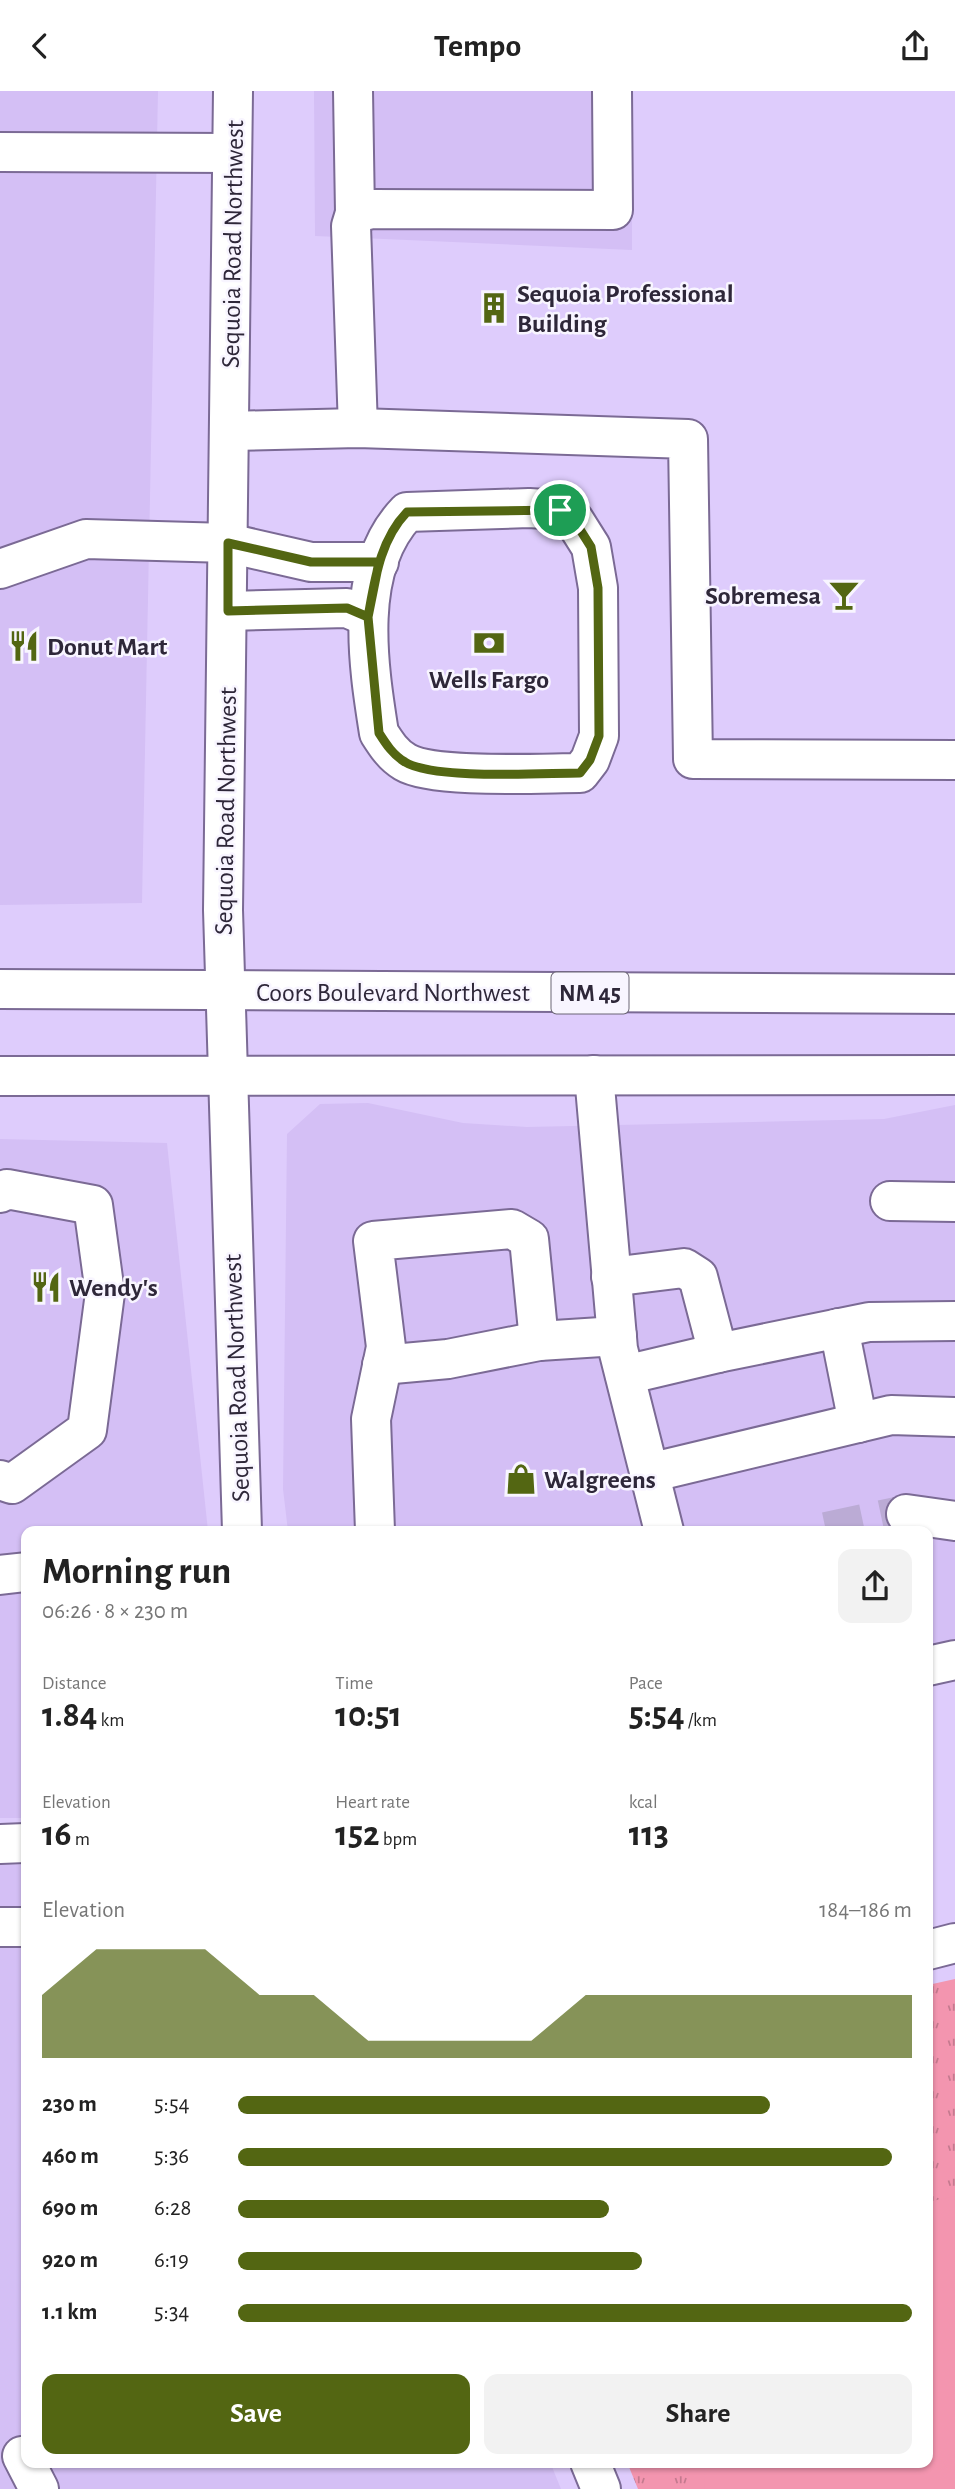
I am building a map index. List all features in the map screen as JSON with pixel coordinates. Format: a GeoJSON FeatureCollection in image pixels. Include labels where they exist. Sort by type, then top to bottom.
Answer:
{"type":"FeatureCollection","features":[{"type":"Feature","properties":{"kind":"main road","name":"Sequoia Road Northwest"},"geometry":{"type":"LineString","coordinates":[[233,91],[223,910],[242,1526]]}},
{"type":"Feature","properties":{"kind":"main road"},"geometry":{"type":"LineString","coordinates":[[353,91],[355,213],[351,226],[358,428]]}},
{"type":"Feature","properties":{"kind":"main road"},"geometry":{"type":"LineString","coordinates":[[355,213],[372,209],[613,211],[612,91]]}},
{"type":"Feature","properties":{"kind":"main road"},"geometry":{"type":"LineString","coordinates":[[0,152],[233,153]]}},
{"type":"Feature","properties":{"kind":"main road"},"geometry":{"type":"LineString","coordinates":[[229,431],[358,428],[688,439],[692,759],[955,760]]}},
{"type":"Feature","properties":{"kind":"main road"},"geometry":{"type":"LineString","coordinates":[[528,508],[560,510],[574,520],[591,547],[598,588],[599,736],[590,760],[580,773],[444,771],[406,763],[390,750],[379,733],[368,617],[379,562],[393,527],[407,512],[528,508]]}},
{"type":"Feature","properties":{"kind":"main road"},"geometry":{"type":"LineString","coordinates":[[0,569],[86,539],[228,543],[311,562],[379,562]]}},
{"type":"Feature","properties":{"kind":"main road"},"geometry":{"type":"LineString","coordinates":[[228,611],[347,608],[368,617]]}},
{"type":"Feature","properties":{"kind":"main road","name":"Coors Boulevard Northwest"},"geometry":{"type":"LineString","coordinates":[[0,989],[955,995]]}},
{"type":"Feature","properties":{"kind":"main road"},"geometry":{"type":"LineString","coordinates":[[594,1075],[617,1336],[663,1526]]}},
{"type":"Feature","properties":{"kind":"main road"},"geometry":{"type":"LineString","coordinates":[[0,1076],[955,1075]]}},
{"type":"Feature","properties":{"kind":"main road"},"geometry":{"type":"LineString","coordinates":[[0,1193],[7,1189],[93,1205],[105,1293],[87,1430],[12,1484],[0,1480]]}},
{"type":"Feature","properties":{"kind":"main road"},"geometry":{"type":"LineString","coordinates":[[890,1201],[955,1202]]}},
{"type":"Feature","properties":{"kind":"main road"},"geometry":{"type":"LineString","coordinates":[[375,1526],[371,1419],[386,1347],[373,1241],[512,1229],[529,1239],[539,1341]]}},
{"type":"Feature","properties":{"kind":"main road"},"geometry":{"type":"LineString","coordinates":[[611,1277],[684,1268],[698,1277],[718,1353]]}},
{"type":"Feature","properties":{"kind":"main road"},"geometry":{"type":"LineString","coordinates":[[625,1375],[869,1322],[955,1321]]}},
{"type":"Feature","properties":{"kind":"main road"},"geometry":{"type":"LineString","coordinates":[[839,1328],[858,1423]]}},
{"type":"Feature","properties":{"kind":"main road"},"geometry":{"type":"LineString","coordinates":[[382,1365],[448,1359],[539,1341],[617,1336]]}},
{"type":"Feature","properties":{"kind":"main road"},"geometry":{"type":"LineString","coordinates":[[649,1473],[891,1415],[955,1417]]}},
{"type":"Feature","properties":{"kind":"main road"},"geometry":{"type":"LineString","coordinates":[[930,1526],[955,1522]]}},
{"type":"Feature","properties":{"kind":"main road"},"geometry":{"type":"LineString","coordinates":[[0,1575],[21,1573]]}},
{"type":"Feature","properties":{"kind":"main road"},"geometry":{"type":"LineString","coordinates":[[933,1665],[955,1660]]}},
{"type":"Feature","properties":{"kind":"main road"},"geometry":{"type":"LineString","coordinates":[[0,1844],[21,1843]]}},
{"type":"Feature","properties":{"kind":"main road"},"geometry":{"type":"LineString","coordinates":[[0,1927],[21,1927]]}},
{"type":"Feature","properties":{"kind":"main road"},"geometry":{"type":"LineString","coordinates":[[933,1949],[955,1943]]}},
{"type":"Feature","properties":{"kind":"main road"},"geometry":{"type":"LineString","coordinates":[[592,2468],[601,2489]]}},
{"type":"Feature","properties":{"kind":"shaded area"},"geometry":{"type":"Polygon","coordinates":[[[0,91],[158,91],[142,903],[0,905],[0,91]]]}},
{"type":"Feature","properties":{"kind":"shaded area"},"geometry":{"type":"Polygon","coordinates":[[[314,91],[632,91],[632,250],[315,236],[314,91]]]}},
{"type":"Feature","properties":{"kind":"shaded area"},"geometry":{"type":"Polygon","coordinates":[[[368,1103],[463,1123],[527,1127],[884,1119],[955,1105],[955,1671],[933,1676],[933,1526],[287,1526],[283,1489],[287,1134],[320,1104],[368,1103]]]}},
{"type":"Feature","properties":{"kind":"shaded area"},"geometry":{"type":"Polygon","coordinates":[[[0,1139],[167,1143],[207,1526],[21,1526],[21,1818],[0,1818],[0,1139]]]}},
{"type":"Feature","properties":{"kind":"shaded area"},"geometry":{"type":"Polygon","coordinates":[[[0,1865],[21,1865],[21,2468],[552,2468],[561,2489],[0,2489],[0,1865]]]}},
{"type":"Feature","properties":{"kind":"green space"},"geometry":{"type":"Polygon","coordinates":[[[955,1979],[955,2489],[638,2489],[629,2468],[933,2468],[933,1984],[955,1979]]]}},
{"type":"Feature","properties":{"kind":"green space"},"geometry":{"type":"Polygon","coordinates":[[[955,2196],[955,2489],[704,2489],[705,2468],[933,2468],[933,2201],[955,2196]]]}},
{"type":"Feature","properties":{"kind":"tunnel"},"geometry":{"type":"LineString","coordinates":[[850,1526],[906,1514]]}},
{"type":"Feature","properties":{"kind":"place","name":"Sequoia Professional Building"},"geometry":{"type":"Point","coordinates":[494,308]}},
{"type":"Feature","properties":{"kind":"place","name":"Sobremesa"},"geometry":{"type":"Point","coordinates":[844,595]}},
{"type":"Feature","properties":{"kind":"place","name":"Wells Fargo"},"geometry":{"type":"Point","coordinates":[489,643]}},
{"type":"Feature","properties":{"kind":"place","name":"Donut Mart"},"geometry":{"type":"Point","coordinates":[24,646]}},
{"type":"Feature","properties":{"kind":"place","name":"Wendy's"},"geometry":{"type":"Point","coordinates":[46,1287]}},
{"type":"Feature","properties":{"kind":"place","name":"Walgreens"},"geometry":{"type":"Point","coordinates":[521,1479]}},
{"type":"Feature","properties":{"kind":"route"},"geometry":{"type":"LineString","coordinates":[[560,510],[528,508],[407,512],[393,527],[379,562],[368,617],[347,608],[228,611],[228,543],[311,562],[379,562],[368,617],[379,733],[390,750],[406,763],[444,771],[580,773],[590,760],[599,736],[598,588],[591,547],[574,520],[560,510]]}}]}
